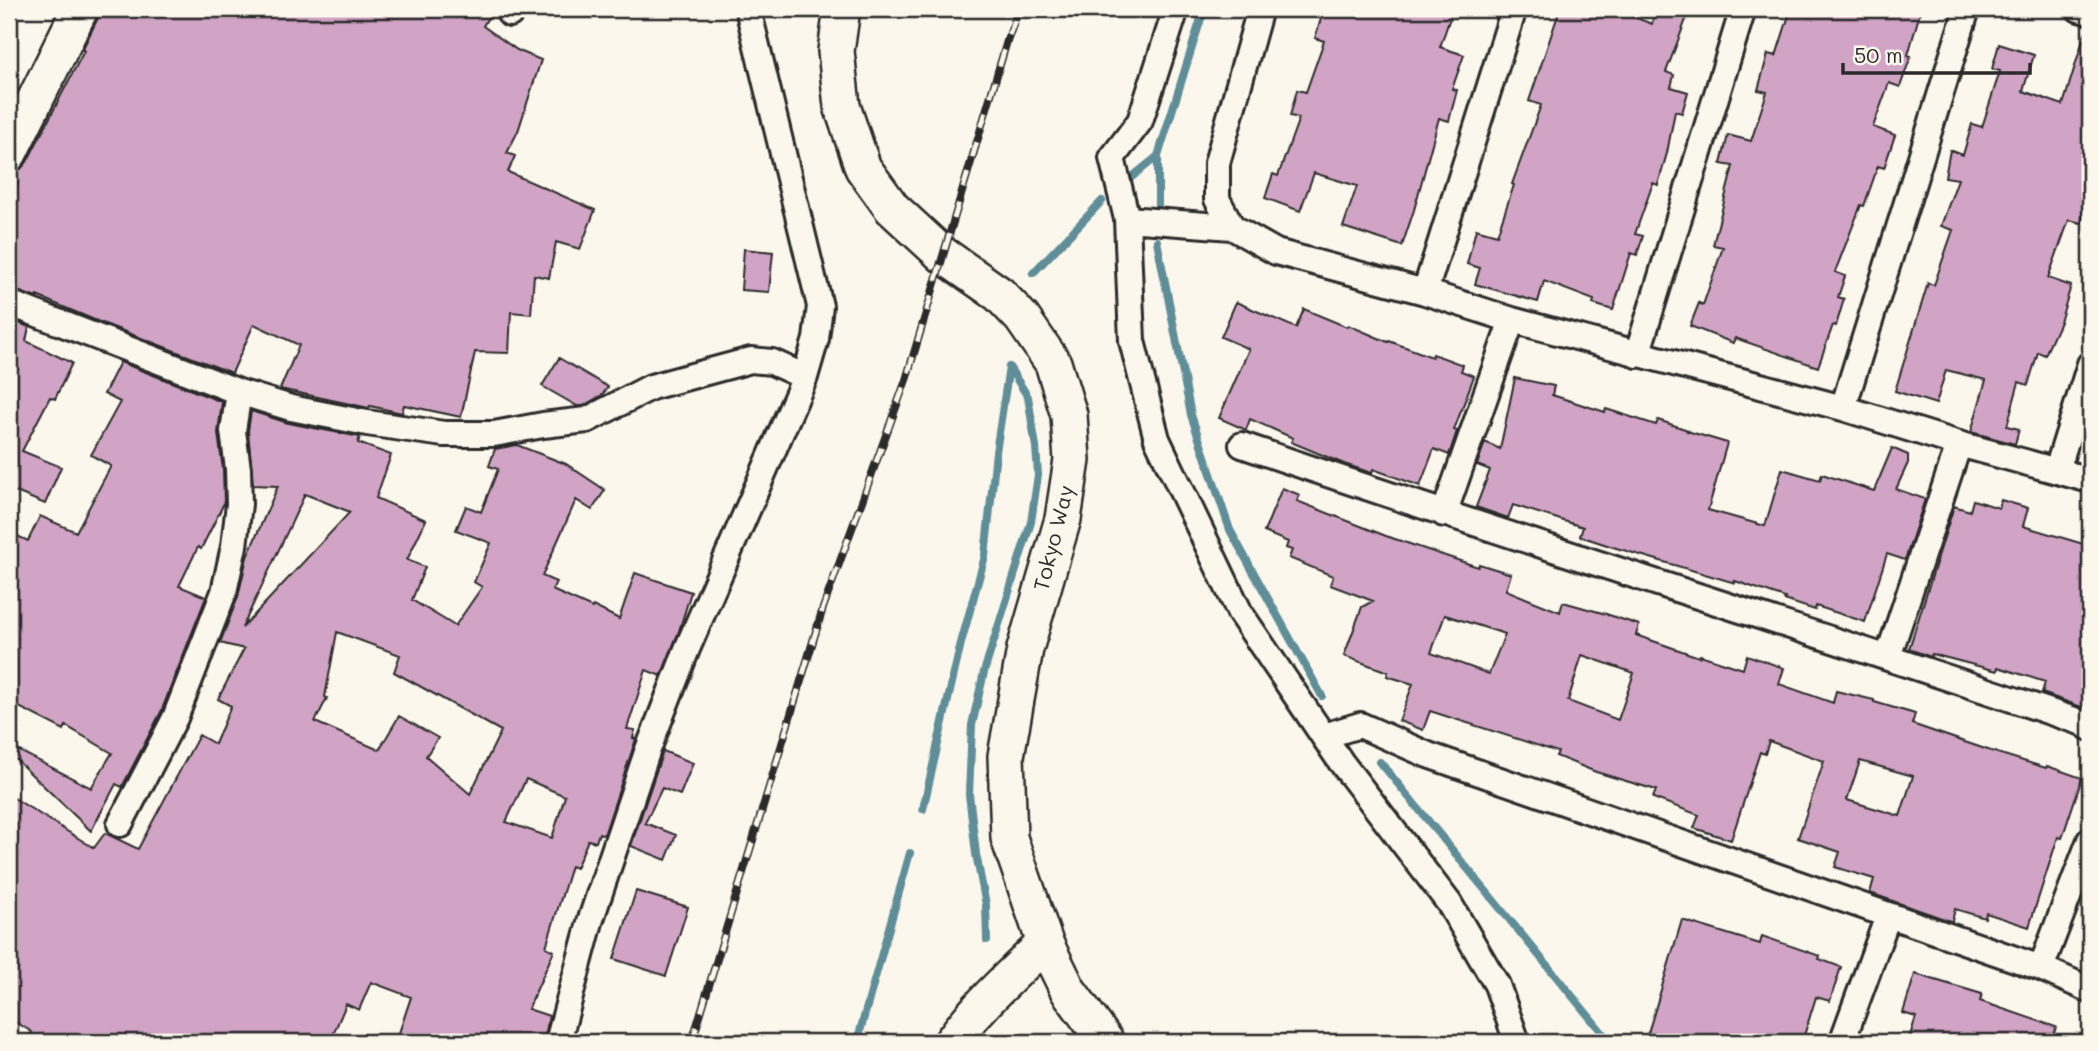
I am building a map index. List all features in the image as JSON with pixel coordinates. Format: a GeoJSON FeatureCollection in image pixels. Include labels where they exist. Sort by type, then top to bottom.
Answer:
{"type":"FeatureCollection","features":[{"type":"Feature","properties":{"kind":"main road"},"geometry":{"type":"LineString","coordinates":[[9,153],[79,9]]}},
{"type":"Feature","properties":{"kind":"main road","name":"Tokyo Way"},"geometry":{"type":"LineString","coordinates":[[842,9],[836,51],[842,106],[863,168],[892,208],[943,255],[999,293],[1023,318],[1053,363],[1069,415],[1072,460],[1063,519],[1025,649],[1006,756],[1009,838],[1045,943],[1068,990],[1106,1042]]}},
{"type":"Feature","properties":{"kind":"main road"},"geometry":{"type":"LineString","coordinates":[[952,1042],[995,991],[1045,943]]}},
{"type":"Feature","properties":{"kind":"street"},"geometry":{"type":"LineString","coordinates":[[558,1042],[590,922],[647,752],[687,649],[805,377],[816,339],[820,306],[748,9]]}},
{"type":"Feature","properties":{"kind":"street"},"geometry":{"type":"LineString","coordinates":[[1175,9],[1140,121],[1112,159],[1127,219],[1132,341],[1157,439],[1240,613],[1341,762],[1449,903],[1497,985],[1517,1042]]}},
{"type":"Feature","properties":{"kind":"street"},"geometry":{"type":"LineString","coordinates":[[1232,227],[1217,199],[1217,163],[1260,9]]}},
{"type":"Feature","properties":{"kind":"street"},"geometry":{"type":"LineString","coordinates":[[1425,292],[1514,9]]}},
{"type":"Feature","properties":{"kind":"street"},"geometry":{"type":"LineString","coordinates":[[1637,355],[1743,9]]}},
{"type":"Feature","properties":{"kind":"street"},"geometry":{"type":"LineString","coordinates":[[1843,408],[1967,9]]}},
{"type":"Feature","properties":{"kind":"street"},"geometry":{"type":"LineString","coordinates":[[2079,9],[2090,12]]}},
{"type":"Feature","properties":{"kind":"street"},"geometry":{"type":"LineString","coordinates":[[1127,219],[1232,227],[1276,252],[1425,292],[1637,355],[1843,408],[2090,480]]}},
{"type":"Feature","properties":{"kind":"street"},"geometry":{"type":"LineString","coordinates":[[9,303],[239,392],[291,408],[444,434],[494,433],[587,421],[651,387],[751,360],[772,362],[805,377]]}},
{"type":"Feature","properties":{"kind":"street"},"geometry":{"type":"LineString","coordinates":[[1444,514],[1512,320]]}},
{"type":"Feature","properties":{"kind":"street"},"geometry":{"type":"LineString","coordinates":[[2057,470],[2090,364]]}},
{"type":"Feature","properties":{"kind":"street"},"geometry":{"type":"LineString","coordinates":[[120,824],[175,718],[224,592],[234,546],[239,504],[233,431],[239,392]]}},
{"type":"Feature","properties":{"kind":"street"},"geometry":{"type":"LineString","coordinates":[[1888,657],[1959,444]]}},
{"type":"Feature","properties":{"kind":"street"},"geometry":{"type":"LineString","coordinates":[[1242,445],[1444,514],[1888,657],[2083,723],[2090,729]]}},
{"type":"Feature","properties":{"kind":"street"},"geometry":{"type":"LineString","coordinates":[[1324,736],[1360,725],[1428,755],[2041,968],[2090,990]]}},
{"type":"Feature","properties":{"kind":"street"},"geometry":{"type":"LineString","coordinates":[[2041,968],[2090,840]]}},
{"type":"Feature","properties":{"kind":"street"},"geometry":{"type":"LineString","coordinates":[[1842,1042],[1888,916]]}},
{"type":"Feature","properties":{"kind":"building"},"geometry":{"type":"Polygon","coordinates":[[[100,9],[493,9],[483,26],[517,50],[541,60],[518,131],[507,153],[515,156],[508,172],[595,210],[580,249],[556,242],[549,278],[534,275],[531,314],[511,312],[509,353],[475,352],[461,417],[404,405],[402,413],[370,406],[369,408],[280,389],[299,345],[254,324],[232,373],[37,296],[9,288],[9,201],[18,183],[12,180],[16,171],[27,162],[84,51],[82,50],[100,9]]]}},
{"type":"Feature","properties":{"kind":"building"},"geometry":{"type":"Polygon","coordinates":[[[1324,9],[1453,9],[1440,47],[1464,55],[1452,89],[1457,90],[1449,121],[1439,118],[1402,246],[1343,227],[1357,186],[1314,173],[1300,211],[1265,198],[1273,174],[1278,176],[1299,118],[1290,116],[1297,90],[1306,92],[1324,41],[1315,38],[1324,9]]]}},
{"type":"Feature","properties":{"kind":"building"},"geometry":{"type":"Polygon","coordinates":[[[1560,9],[1613,9],[1652,24],[1656,9],[1690,9],[1666,72],[1674,75],[1671,87],[1688,92],[1682,113],[1675,111],[1658,185],[1653,183],[1635,234],[1643,236],[1637,255],[1631,253],[1613,310],[1593,304],[1594,300],[1544,281],[1538,302],[1475,284],[1480,268],[1467,264],[1476,229],[1497,235],[1514,185],[1512,184],[1541,105],[1529,101],[1560,9]]]}},
{"type":"Feature","properties":{"kind":"building"},"geometry":{"type":"Polygon","coordinates":[[[1791,9],[1921,9],[1908,55],[1911,56],[1900,87],[1889,83],[1873,127],[1895,135],[1884,168],[1878,166],[1835,272],[1845,276],[1838,297],[1844,299],[1836,326],[1833,325],[1818,367],[1735,338],[1733,343],[1690,326],[1699,303],[1703,305],[1723,247],[1713,245],[1733,166],[1721,164],[1728,135],[1751,141],[1767,92],[1758,90],[1768,54],[1776,56],[1791,9]]]}},
{"type":"Feature","properties":{"kind":"building"},"geometry":{"type":"Polygon","coordinates":[[[2085,33],[2090,33],[2090,191],[2081,223],[2069,220],[2048,278],[2071,286],[2060,322],[2045,355],[2038,352],[2028,385],[2019,382],[2007,426],[2019,429],[2015,444],[1971,432],[1986,380],[1946,370],[1936,404],[1895,391],[1928,283],[1934,285],[1953,230],[1941,226],[1958,179],[1945,177],[1950,150],[1963,155],[1972,124],[1982,127],[2000,71],[1992,69],[1999,44],[2034,55],[2023,91],[2063,105],[2085,33]]]}},
{"type":"Feature","properties":{"kind":"building"},"geometry":{"type":"Polygon","coordinates":[[[744,249],[773,252],[769,292],[741,290],[744,249]]]}},
{"type":"Feature","properties":{"kind":"building"},"geometry":{"type":"Polygon","coordinates":[[[1236,302],[1296,328],[1304,309],[1388,342],[1463,365],[1461,371],[1474,376],[1454,430],[1457,431],[1449,455],[1434,449],[1420,486],[1373,469],[1372,473],[1344,464],[1291,442],[1293,438],[1250,419],[1246,430],[1219,418],[1249,349],[1221,337],[1236,302]]]}},
{"type":"Feature","properties":{"kind":"building"},"geometry":{"type":"Polygon","coordinates":[[[9,319],[29,327],[26,341],[72,363],[55,399],[50,397],[22,451],[61,467],[45,504],[9,489],[9,319]]]}},
{"type":"Feature","properties":{"kind":"building"},"geometry":{"type":"Polygon","coordinates":[[[559,358],[608,387],[602,395],[583,406],[577,406],[542,386],[559,358]]]}},
{"type":"Feature","properties":{"kind":"building"},"geometry":{"type":"Polygon","coordinates":[[[120,362],[222,402],[218,433],[224,503],[179,586],[206,597],[161,712],[122,787],[116,784],[91,831],[9,753],[12,747],[91,788],[112,753],[66,726],[64,730],[9,702],[9,532],[28,541],[40,516],[76,532],[111,466],[91,455],[120,402],[104,394],[120,362]]]}},
{"type":"Feature","properties":{"kind":"building"},"geometry":{"type":"Polygon","coordinates":[[[1515,378],[1554,386],[1552,395],[1605,412],[1606,409],[1656,425],[1658,420],[1727,443],[1708,510],[1765,526],[1782,469],[1820,480],[1822,474],[1874,491],[1892,448],[1908,455],[1908,463],[1896,489],[1925,499],[1905,560],[1887,554],[1865,622],[1816,606],[1815,610],[1735,581],[1613,547],[1580,536],[1583,527],[1513,505],[1508,518],[1476,507],[1490,470],[1477,465],[1485,442],[1500,449],[1515,378]]]}},
{"type":"Feature","properties":{"kind":"building"},"geometry":{"type":"Polygon","coordinates":[[[251,411],[288,423],[360,437],[358,443],[391,455],[376,498],[426,520],[407,560],[425,567],[412,600],[455,626],[482,587],[474,582],[491,543],[456,530],[466,506],[481,512],[498,469],[489,466],[495,449],[517,445],[566,464],[605,490],[592,510],[576,500],[542,576],[556,582],[552,590],[619,619],[635,573],[691,592],[661,676],[646,670],[627,729],[635,730],[633,738],[636,739],[604,835],[599,833],[596,842],[588,840],[576,868],[571,866],[546,947],[554,951],[528,1009],[549,1016],[544,1042],[396,1042],[411,997],[371,982],[359,1010],[346,1004],[330,1042],[26,1042],[32,1032],[9,1018],[9,795],[94,848],[105,833],[138,849],[199,735],[215,744],[231,706],[218,699],[244,649],[220,643],[238,597],[247,557],[278,486],[253,485],[248,431],[251,411]],[[305,494],[242,628],[350,512],[305,494]],[[337,632],[325,697],[327,698],[315,722],[379,750],[399,716],[438,738],[426,756],[470,794],[501,731],[394,672],[400,655],[337,632]],[[526,779],[506,822],[552,838],[565,796],[526,779]]]}},
{"type":"Feature","properties":{"kind":"building"},"geometry":{"type":"Polygon","coordinates":[[[1282,488],[1300,495],[1297,501],[1386,536],[1478,567],[1479,564],[1511,574],[1506,590],[1560,612],[1563,602],[1606,614],[1639,625],[1636,635],[1743,669],[1747,655],[1784,668],[1779,684],[1833,703],[1836,691],[1874,700],[1915,714],[1912,724],[2082,778],[2062,838],[2058,837],[2029,927],[1986,913],[1985,918],[1955,909],[1950,921],[1870,893],[1874,879],[1835,867],[1840,852],[1798,838],[1824,761],[1769,741],[1765,754],[1760,752],[1731,840],[1694,828],[1699,815],[1653,798],[1656,790],[1596,772],[1556,756],[1558,752],[1430,711],[1423,730],[1399,721],[1413,684],[1387,676],[1388,672],[1344,656],[1362,607],[1373,601],[1330,585],[1333,576],[1289,558],[1292,550],[1286,548],[1288,542],[1264,532],[1282,488]],[[1445,615],[1431,653],[1489,674],[1505,634],[1445,615]],[[1582,655],[1568,701],[1618,720],[1634,673],[1582,655]],[[1860,761],[1847,800],[1900,816],[1913,776],[1860,761]]]}},
{"type":"Feature","properties":{"kind":"building"},"geometry":{"type":"Polygon","coordinates":[[[1973,500],[1999,508],[2001,500],[2028,508],[2023,526],[2090,546],[2090,710],[2042,693],[2045,682],[1998,667],[1997,671],[1932,654],[1931,657],[1909,649],[1954,506],[1970,511],[1973,500]]]}},
{"type":"Feature","properties":{"kind":"building"},"geometry":{"type":"Polygon","coordinates":[[[663,751],[693,763],[680,795],[662,788],[645,823],[676,835],[666,860],[631,846],[663,751]]]}},
{"type":"Feature","properties":{"kind":"building"},"geometry":{"type":"Polygon","coordinates":[[[636,891],[688,907],[666,976],[614,959],[636,891]]]}},
{"type":"Feature","properties":{"kind":"building"},"geometry":{"type":"Polygon","coordinates":[[[1682,920],[1760,944],[1762,936],[1820,956],[1819,959],[1841,967],[1830,1001],[1816,997],[1802,1042],[1681,1042],[1648,1033],[1682,920]]]}},
{"type":"Feature","properties":{"kind":"building"},"geometry":{"type":"Polygon","coordinates":[[[1915,974],[1982,994],[1980,1001],[2056,1027],[2051,1042],[1908,1042],[1916,1017],[1903,1013],[1915,974]]]}},
{"type":"Feature","properties":{"kind":"waterway"},"geometry":{"type":"LineString","coordinates":[[1158,212],[1158,156],[1204,9]]}},
{"type":"Feature","properties":{"kind":"waterway"},"geometry":{"type":"LineString","coordinates":[[1132,177],[1158,156]]}},
{"type":"Feature","properties":{"kind":"waterway"},"geometry":{"type":"LineString","coordinates":[[1033,273],[1102,201]]}},
{"type":"Feature","properties":{"kind":"waterway"},"geometry":{"type":"LineString","coordinates":[[1157,241],[1191,415],[1230,530],[1322,696]]}},
{"type":"Feature","properties":{"kind":"waterway"},"geometry":{"type":"LineString","coordinates":[[923,809],[961,643],[985,556],[996,452],[1009,367]]}},
{"type":"Feature","properties":{"kind":"waterway"},"geometry":{"type":"LineString","coordinates":[[987,940],[986,905],[976,854],[969,794],[972,725],[984,672],[1031,522],[1038,475],[1028,397],[1009,367]]}},
{"type":"Feature","properties":{"kind":"waterway"},"geometry":{"type":"LineString","coordinates":[[1380,762],[1610,1042]]}},
{"type":"Feature","properties":{"kind":"waterway"},"geometry":{"type":"LineString","coordinates":[[857,1042],[910,853]]}},
{"type":"Feature","properties":{"kind":"railway"},"geometry":{"type":"LineString","coordinates":[[692,1042],[823,608],[906,380],[1007,41],[1019,9]]}}]}
